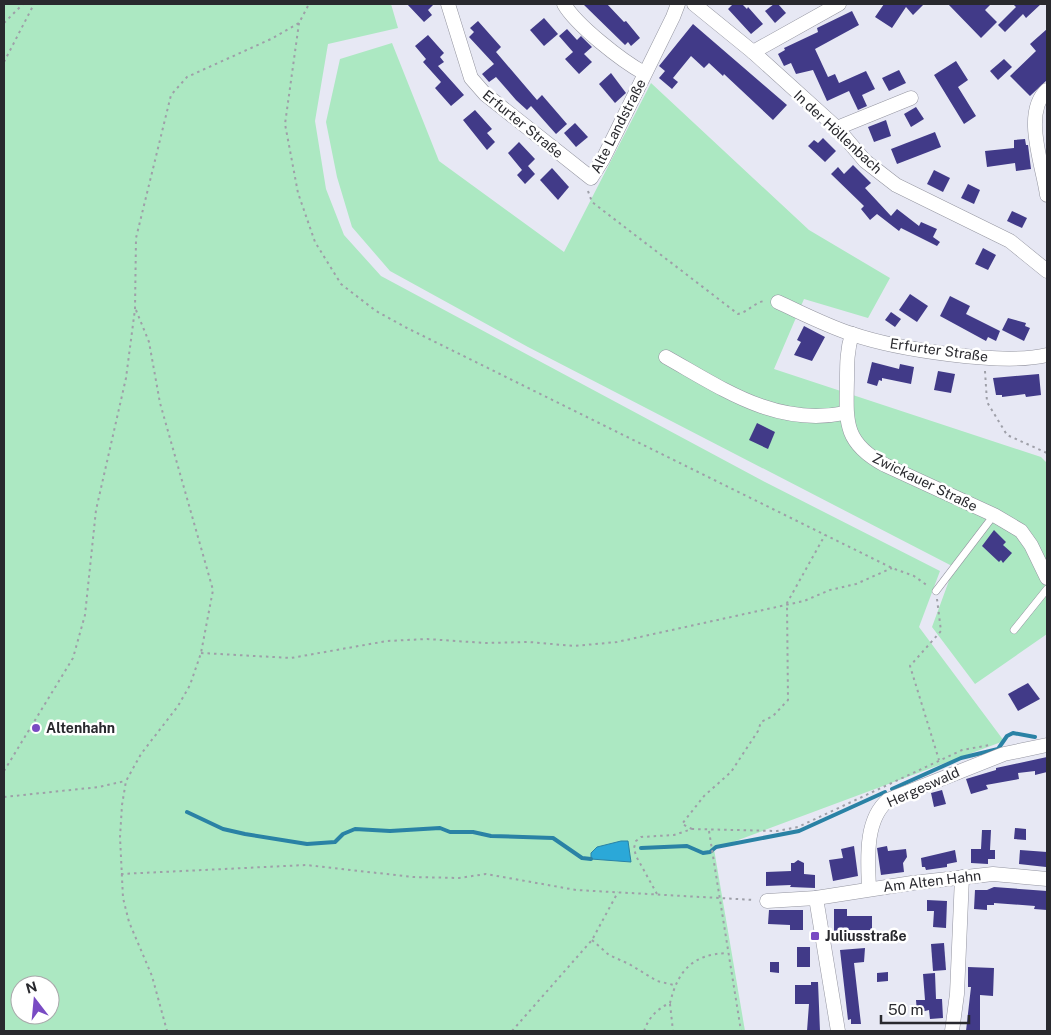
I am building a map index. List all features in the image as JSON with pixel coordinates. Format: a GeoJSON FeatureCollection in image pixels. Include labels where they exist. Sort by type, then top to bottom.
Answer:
{"type":"FeatureCollection","features":[{"type":"Feature","properties":{"kind":"street","name":"Erfurter Straße"},"geometry":{"type":"LineString","coordinates":[[448,4],[471,78],[485,94],[591,178]]}},
{"type":"Feature","properties":{"kind":"street","name":"Alte Landstraße"},"geometry":{"type":"LineString","coordinates":[[564,4],[582,26],[632,66],[644,73]]}},
{"type":"Feature","properties":{"kind":"street","name":"Alte Landstraße"},"geometry":{"type":"LineString","coordinates":[[591,178],[603,159],[678,4]]}},
{"type":"Feature","properties":{"kind":"street","name":"In der Höllenbach"},"geometry":{"type":"LineString","coordinates":[[694,4],[753,52],[837,128],[865,161],[896,185],[1010,241],[1047,271]]}},
{"type":"Feature","properties":{"kind":"street"},"geometry":{"type":"LineString","coordinates":[[753,52],[839,4]]}},
{"type":"Feature","properties":{"kind":"street"},"geometry":{"type":"LineString","coordinates":[[1047,90],[1037,106],[1034,123],[1047,195]]}},
{"type":"Feature","properties":{"kind":"street"},"geometry":{"type":"LineString","coordinates":[[837,128],[911,98]]}},
{"type":"Feature","properties":{"kind":"street","name":"Erfurter Straße"},"geometry":{"type":"LineString","coordinates":[[778,302],[852,334],[919,350],[983,356],[1038,358],[1047,355]]}},
{"type":"Feature","properties":{"kind":"street","name":"Zwickauer Straße"},"geometry":{"type":"LineString","coordinates":[[852,334],[847,352],[845,413],[853,437],[870,456],[994,515],[1021,531],[1031,545],[1047,578]]}},
{"type":"Feature","properties":{"kind":"street"},"geometry":{"type":"LineString","coordinates":[[666,357],[742,400],[769,410],[808,416],[845,413]]}},
{"type":"Feature","properties":{"kind":"street","name":"Hergeswald"},"geometry":{"type":"LineString","coordinates":[[869,889],[868,852],[879,807],[888,800],[1004,754],[1047,745]]}},
{"type":"Feature","properties":{"kind":"street","name":"Am Alten Hahn"},"geometry":{"type":"LineString","coordinates":[[816,898],[869,889],[993,874],[1047,879]]}},
{"type":"Feature","properties":{"kind":"street"},"geometry":{"type":"LineString","coordinates":[[952,1031],[956,994],[962,877]]}},
{"type":"Feature","properties":{"kind":"street"},"geometry":{"type":"LineString","coordinates":[[767,901],[816,898],[838,1031]]}},
{"type":"Feature","properties":{"kind":"lane"},"geometry":{"type":"LineString","coordinates":[[936,591],[994,515]]}},
{"type":"Feature","properties":{"kind":"lane"},"geometry":{"type":"LineString","coordinates":[[1014,630],[1047,589]]}},
{"type":"Feature","properties":{"kind":"path"},"geometry":{"type":"LineString","coordinates":[[4,23],[23,4]]}},
{"type":"Feature","properties":{"kind":"path"},"geometry":{"type":"LineString","coordinates":[[4,62],[34,4]]}},
{"type":"Feature","properties":{"kind":"path"},"geometry":{"type":"LineString","coordinates":[[309,4],[300,23],[285,124],[298,193],[315,242],[341,284],[376,311],[407,328],[892,568],[914,576],[936,591],[941,631],[910,666],[939,760]]}},
{"type":"Feature","properties":{"kind":"path"},"geometry":{"type":"LineString","coordinates":[[4,771],[73,658],[85,615],[96,510],[126,378],[135,309],[136,238],[172,95],[187,77],[271,39],[300,23]]}},
{"type":"Feature","properties":{"kind":"path"},"geometry":{"type":"LineString","coordinates":[[591,178],[588,192],[592,202],[738,314],[744,313],[759,301],[778,302]]}},
{"type":"Feature","properties":{"kind":"path"},"geometry":{"type":"LineString","coordinates":[[135,309],[149,342],[160,402],[214,590],[201,653],[190,685],[178,706],[141,754],[126,781],[120,837],[121,874],[129,922],[152,976],[167,1031]]}},
{"type":"Feature","properties":{"kind":"path"},"geometry":{"type":"LineString","coordinates":[[983,356],[987,402],[1002,429],[1007,435],[1047,453]]}},
{"type":"Feature","properties":{"kind":"path"},"geometry":{"type":"LineString","coordinates":[[692,829],[682,824],[704,796],[731,772],[761,722],[773,716],[788,700],[787,603],[825,535]]}},
{"type":"Feature","properties":{"kind":"path"},"geometry":{"type":"LineString","coordinates":[[201,653],[291,658],[387,641],[427,639],[485,643],[529,642],[574,646],[617,642],[708,623],[787,603],[804,601],[830,590],[856,584],[892,568]]}},
{"type":"Feature","properties":{"kind":"path"},"geometry":{"type":"LineString","coordinates":[[657,894],[636,856],[634,848],[636,841],[646,836],[674,835],[692,829],[777,831],[798,827],[962,750],[998,745]]}},
{"type":"Feature","properties":{"kind":"path"},"geometry":{"type":"LineString","coordinates":[[4,797],[99,787],[126,781]]}},
{"type":"Feature","properties":{"kind":"path"},"geometry":{"type":"LineString","coordinates":[[709,830],[718,897],[741,1031]]}},
{"type":"Feature","properties":{"kind":"path"},"geometry":{"type":"LineString","coordinates":[[121,874],[306,865],[413,877],[459,878],[486,874],[576,890],[767,901]]}},
{"type":"Feature","properties":{"kind":"path"},"geometry":{"type":"LineString","coordinates":[[512,1031],[592,940],[618,892]]}},
{"type":"Feature","properties":{"kind":"path"},"geometry":{"type":"LineString","coordinates":[[592,940],[609,955],[629,964],[656,981],[674,985]]}},
{"type":"Feature","properties":{"kind":"path"},"geometry":{"type":"LineString","coordinates":[[673,1031],[670,1003],[674,985],[690,964],[714,953],[728,952]]}},
{"type":"Feature","properties":{"kind":"path"},"geometry":{"type":"LineString","coordinates":[[644,1031],[648,1020],[660,1008],[670,1003]]}},
{"type":"Feature","properties":{"kind":"green space"},"geometry":{"type":"Polygon","coordinates":[[[4,4],[391,4],[398,28],[328,44],[315,121],[326,189],[344,235],[381,276],[765,482],[940,571],[919,627],[1004,741],[714,849],[745,1031],[4,1031],[4,4]]]}},
{"type":"Feature","properties":{"kind":"green space"},"geometry":{"type":"Polygon","coordinates":[[[392,43],[439,161],[564,252],[651,83],[809,230],[890,278],[868,318],[804,299],[774,369],[1041,457],[1047,463],[1047,634],[975,684],[932,627],[954,567],[528,347],[390,271],[352,227],[337,177],[326,122],[340,59],[392,43]]]}},
{"type":"Feature","properties":{"kind":"water"},"geometry":{"type":"Polygon","coordinates":[[[628,841],[631,862],[591,859],[591,853],[597,847],[628,841]]]}},
{"type":"Feature","properties":{"kind":"building"},"geometry":{"type":"Polygon","coordinates":[[[407,4],[434,4],[428,10],[432,15],[424,22],[407,4]]]}},
{"type":"Feature","properties":{"kind":"building"},"geometry":{"type":"Polygon","coordinates":[[[583,4],[607,4],[624,22],[626,21],[640,38],[631,46],[628,42],[625,45],[583,4]]]}},
{"type":"Feature","properties":{"kind":"building"},"geometry":{"type":"Polygon","coordinates":[[[733,4],[742,4],[747,9],[748,7],[763,24],[751,34],[728,9],[733,4]]]}},
{"type":"Feature","properties":{"kind":"building"},"geometry":{"type":"Polygon","coordinates":[[[774,4],[778,4],[786,13],[775,23],[765,11],[774,4]]]}},
{"type":"Feature","properties":{"kind":"building"},"geometry":{"type":"Polygon","coordinates":[[[884,4],[924,4],[913,15],[906,7],[892,28],[875,17],[884,4]]]}},
{"type":"Feature","properties":{"kind":"building"},"geometry":{"type":"Polygon","coordinates":[[[948,4],[991,4],[985,10],[997,22],[981,38],[948,4]]]}},
{"type":"Feature","properties":{"kind":"building"},"geometry":{"type":"Polygon","coordinates":[[[1013,4],[1041,4],[1026,18],[1023,14],[1005,32],[998,25],[1016,7],[1013,4]]]}},
{"type":"Feature","properties":{"kind":"building"},"geometry":{"type":"Polygon","coordinates":[[[852,11],[859,25],[815,49],[828,77],[835,74],[839,83],[866,71],[875,89],[862,95],[867,106],[858,110],[849,91],[827,101],[813,70],[796,74],[791,63],[784,66],[778,54],[785,50],[784,48],[818,32],[817,28],[852,11]]]}},
{"type":"Feature","properties":{"kind":"building"},"geometry":{"type":"Polygon","coordinates":[[[544,18],[558,34],[544,46],[530,30],[544,18]]]}},
{"type":"Feature","properties":{"kind":"building"},"geometry":{"type":"Polygon","coordinates":[[[478,21],[501,47],[496,52],[537,100],[542,95],[567,124],[556,134],[531,106],[527,110],[496,77],[489,82],[482,74],[494,64],[469,37],[474,32],[470,28],[478,21]]]}},
{"type":"Feature","properties":{"kind":"building"},"geometry":{"type":"Polygon","coordinates":[[[693,24],[787,105],[773,120],[724,74],[723,76],[709,63],[704,68],[691,56],[673,78],[678,82],[672,89],[659,78],[665,71],[659,66],[693,24]]]}},
{"type":"Feature","properties":{"kind":"building"},"geometry":{"type":"Polygon","coordinates":[[[567,29],[577,40],[581,36],[592,47],[584,54],[592,62],[579,74],[565,59],[573,52],[559,36],[567,29]]]}},
{"type":"Feature","properties":{"kind":"building"},"geometry":{"type":"Polygon","coordinates":[[[1047,29],[1047,80],[1030,96],[1010,76],[1036,51],[1030,44],[1047,29]]]}},
{"type":"Feature","properties":{"kind":"building"},"geometry":{"type":"Polygon","coordinates":[[[428,35],[444,53],[440,57],[444,62],[438,66],[464,95],[451,106],[435,88],[441,82],[423,62],[426,59],[415,46],[428,35]]]}},
{"type":"Feature","properties":{"kind":"building"},"geometry":{"type":"Polygon","coordinates":[[[1004,59],[1012,67],[998,80],[990,71],[1004,59]]]}},
{"type":"Feature","properties":{"kind":"building"},"geometry":{"type":"Polygon","coordinates":[[[956,61],[968,80],[958,87],[976,116],[964,124],[934,75],[956,61]]]}},
{"type":"Feature","properties":{"kind":"building"},"geometry":{"type":"Polygon","coordinates":[[[899,70],[906,83],[889,91],[882,78],[899,70]]]}},
{"type":"Feature","properties":{"kind":"building"},"geometry":{"type":"Polygon","coordinates":[[[611,73],[626,93],[615,103],[599,84],[611,73]]]}},
{"type":"Feature","properties":{"kind":"building"},"geometry":{"type":"Polygon","coordinates":[[[916,107],[924,119],[911,127],[904,114],[916,107]]]}},
{"type":"Feature","properties":{"kind":"building"},"geometry":{"type":"Polygon","coordinates":[[[475,110],[492,129],[487,133],[495,142],[487,150],[463,120],[475,110]]]}},
{"type":"Feature","properties":{"kind":"building"},"geometry":{"type":"Polygon","coordinates":[[[886,120],[891,136],[874,142],[868,127],[886,120]]]}},
{"type":"Feature","properties":{"kind":"building"},"geometry":{"type":"Polygon","coordinates":[[[575,123],[588,137],[576,147],[564,133],[575,123]]]}},
{"type":"Feature","properties":{"kind":"building"},"geometry":{"type":"Polygon","coordinates":[[[935,132],[941,147],[897,164],[891,149],[935,132]]]}},
{"type":"Feature","properties":{"kind":"building"},"geometry":{"type":"Polygon","coordinates":[[[823,138],[836,151],[825,162],[808,146],[814,140],[818,143],[823,138]]]}},
{"type":"Feature","properties":{"kind":"building"},"geometry":{"type":"Polygon","coordinates":[[[1025,139],[1026,145],[1028,145],[1031,169],[1016,171],[1015,163],[987,167],[985,151],[1014,148],[1014,140],[1025,139]]]}},
{"type":"Feature","properties":{"kind":"building"},"geometry":{"type":"Polygon","coordinates":[[[519,142],[535,159],[528,166],[535,174],[525,184],[517,175],[522,170],[508,153],[519,142]]]}},
{"type":"Feature","properties":{"kind":"building"},"geometry":{"type":"Polygon","coordinates":[[[853,165],[871,183],[865,188],[891,216],[897,209],[919,226],[921,222],[937,229],[933,237],[940,242],[937,246],[901,228],[899,231],[877,214],[870,220],[861,209],[864,206],[831,174],[838,167],[844,174],[853,165]]]}},
{"type":"Feature","properties":{"kind":"building"},"geometry":{"type":"Polygon","coordinates":[[[552,168],[569,187],[558,200],[540,180],[552,168]]]}},
{"type":"Feature","properties":{"kind":"building"},"geometry":{"type":"Polygon","coordinates":[[[934,170],[950,178],[943,192],[927,184],[934,170]]]}},
{"type":"Feature","properties":{"kind":"building"},"geometry":{"type":"Polygon","coordinates":[[[968,184],[980,190],[974,204],[961,198],[968,184]]]}},
{"type":"Feature","properties":{"kind":"building"},"geometry":{"type":"Polygon","coordinates":[[[1012,211],[1027,218],[1022,228],[1007,221],[1012,211]]]}},
{"type":"Feature","properties":{"kind":"building"},"geometry":{"type":"Polygon","coordinates":[[[983,248],[996,255],[988,270],[975,264],[983,248]]]}},
{"type":"Feature","properties":{"kind":"building"},"geometry":{"type":"Polygon","coordinates":[[[910,294],[928,306],[917,322],[899,310],[910,294]]]}},
{"type":"Feature","properties":{"kind":"building"},"geometry":{"type":"Polygon","coordinates":[[[950,296],[970,306],[966,314],[1000,331],[996,341],[988,337],[986,341],[940,316],[950,296]]]}},
{"type":"Feature","properties":{"kind":"building"},"geometry":{"type":"Polygon","coordinates":[[[891,312],[901,319],[895,327],[885,320],[891,312]]]}},
{"type":"Feature","properties":{"kind":"building"},"geometry":{"type":"Polygon","coordinates":[[[1008,318],[1026,323],[1025,326],[1030,328],[1024,341],[1002,330],[1008,318]]]}},
{"type":"Feature","properties":{"kind":"building"},"geometry":{"type":"Polygon","coordinates":[[[804,326],[825,337],[812,361],[794,355],[801,342],[797,340],[804,326]]]}},
{"type":"Feature","properties":{"kind":"building"},"geometry":{"type":"Polygon","coordinates":[[[872,362],[899,369],[900,364],[914,367],[911,384],[882,378],[882,381],[879,380],[877,386],[867,383],[872,362]]]}},
{"type":"Feature","properties":{"kind":"building"},"geometry":{"type":"Polygon","coordinates":[[[938,371],[955,374],[951,393],[934,390],[938,371]]]}},
{"type":"Feature","properties":{"kind":"building"},"geometry":{"type":"Polygon","coordinates":[[[1039,374],[1041,395],[1026,397],[1025,394],[1002,397],[1002,395],[996,395],[993,378],[1039,374]]]}},
{"type":"Feature","properties":{"kind":"building"},"geometry":{"type":"Polygon","coordinates":[[[757,423],[775,432],[768,449],[749,440],[757,423]]]}},
{"type":"Feature","properties":{"kind":"building"},"geometry":{"type":"Polygon","coordinates":[[[994,530],[1006,542],[1003,545],[1012,553],[1003,563],[1001,560],[999,562],[982,546],[994,530]]]}},
{"type":"Feature","properties":{"kind":"building"},"geometry":{"type":"Polygon","coordinates":[[[1028,683],[1040,699],[1018,711],[1008,694],[1028,683]]]}},
{"type":"Feature","properties":{"kind":"building"},"geometry":{"type":"Polygon","coordinates":[[[1047,757],[1047,772],[1035,775],[1035,771],[1018,773],[1019,779],[986,785],[988,789],[971,794],[966,779],[996,770],[996,768],[1047,757]]]}},
{"type":"Feature","properties":{"kind":"building"},"geometry":{"type":"Polygon","coordinates":[[[942,790],[946,804],[934,807],[931,793],[942,790]]]}},
{"type":"Feature","properties":{"kind":"building"},"geometry":{"type":"Polygon","coordinates":[[[1015,828],[1026,829],[1026,840],[1014,839],[1015,828]]]}},
{"type":"Feature","properties":{"kind":"building"},"geometry":{"type":"Polygon","coordinates":[[[982,830],[991,830],[990,850],[995,850],[995,859],[988,859],[988,864],[971,863],[971,849],[981,849],[982,830]]]}},
{"type":"Feature","properties":{"kind":"building"},"geometry":{"type":"Polygon","coordinates":[[[854,846],[858,876],[833,881],[829,860],[843,858],[841,849],[854,846]]]}},
{"type":"Feature","properties":{"kind":"building"},"geometry":{"type":"Polygon","coordinates":[[[887,846],[888,851],[906,849],[907,857],[903,863],[904,872],[881,875],[877,848],[887,846]]]}},
{"type":"Feature","properties":{"kind":"building"},"geometry":{"type":"Polygon","coordinates":[[[955,850],[957,862],[947,864],[947,867],[926,870],[925,867],[922,867],[921,858],[955,850]]]}},
{"type":"Feature","properties":{"kind":"building"},"geometry":{"type":"Polygon","coordinates":[[[1020,850],[1047,852],[1046,867],[1019,864],[1020,850]]]}},
{"type":"Feature","properties":{"kind":"building"},"geometry":{"type":"Polygon","coordinates":[[[798,860],[804,863],[804,874],[815,875],[815,888],[790,887],[791,885],[766,886],[766,872],[791,871],[791,863],[798,860]]]}},
{"type":"Feature","properties":{"kind":"building"},"geometry":{"type":"Polygon","coordinates":[[[994,887],[1047,891],[1047,910],[1034,909],[1035,906],[994,903],[994,905],[987,905],[987,910],[974,909],[975,890],[987,890],[994,887]]]}},
{"type":"Feature","properties":{"kind":"building"},"geometry":{"type":"Polygon","coordinates":[[[927,900],[947,901],[946,928],[933,927],[934,911],[927,911],[927,900]]]}},
{"type":"Feature","properties":{"kind":"building"},"geometry":{"type":"Polygon","coordinates":[[[834,909],[847,909],[847,916],[872,916],[872,930],[847,930],[846,933],[834,933],[834,909]]]}},
{"type":"Feature","properties":{"kind":"building"},"geometry":{"type":"Polygon","coordinates":[[[769,910],[803,910],[803,930],[790,930],[790,925],[768,924],[769,910]]]}},
{"type":"Feature","properties":{"kind":"building"},"geometry":{"type":"Polygon","coordinates":[[[944,943],[946,970],[933,971],[931,944],[944,943]]]}},
{"type":"Feature","properties":{"kind":"building"},"geometry":{"type":"Polygon","coordinates":[[[797,947],[810,947],[810,967],[797,967],[797,947]]]}},
{"type":"Feature","properties":{"kind":"building"},"geometry":{"type":"Polygon","coordinates":[[[865,948],[864,962],[854,963],[861,1024],[851,1024],[851,1019],[848,1020],[840,950],[865,948]]]}},
{"type":"Feature","properties":{"kind":"building"},"geometry":{"type":"Polygon","coordinates":[[[770,962],[779,962],[779,973],[770,972],[770,962]]]}},
{"type":"Feature","properties":{"kind":"building"},"geometry":{"type":"Polygon","coordinates":[[[968,967],[994,968],[993,996],[980,995],[980,1031],[966,1031],[971,987],[968,987],[968,967]]]}},
{"type":"Feature","properties":{"kind":"building"},"geometry":{"type":"Polygon","coordinates":[[[888,972],[888,981],[877,982],[877,973],[888,972]]]}},
{"type":"Feature","properties":{"kind":"building"},"geometry":{"type":"Polygon","coordinates":[[[935,973],[936,999],[942,999],[943,1018],[930,1019],[929,1010],[917,1013],[916,1000],[925,1000],[923,974],[935,973]]]}},
{"type":"Feature","properties":{"kind":"building"},"geometry":{"type":"Polygon","coordinates":[[[811,982],[818,982],[820,1031],[807,1031],[809,1004],[795,1004],[795,985],[811,985],[811,982]]]}},
{"type":"Feature","properties":{"kind":"waterway"},"geometry":{"type":"LineString","coordinates":[[892,789],[961,758],[998,749],[1007,736],[1013,733],[1035,737]]}},
{"type":"Feature","properties":{"kind":"waterway"},"geometry":{"type":"LineString","coordinates":[[641,848],[687,846],[703,853],[710,852],[716,847],[799,831],[885,792]]}},
{"type":"Feature","properties":{"kind":"waterway"},"geometry":{"type":"LineString","coordinates":[[187,812],[223,829],[307,844],[335,842],[343,834],[355,829],[390,831],[440,828],[450,832],[473,832],[491,836],[553,838],[582,858],[591,859]]}},
{"type":"Feature","properties":{"kind":"place","name":"Altenhahn"},"geometry":{"type":"Point","coordinates":[36,728]}},
{"type":"Feature","properties":{"kind":"place","name":"Juliusstraße"},"geometry":{"type":"Point","coordinates":[815,936]}}]}
